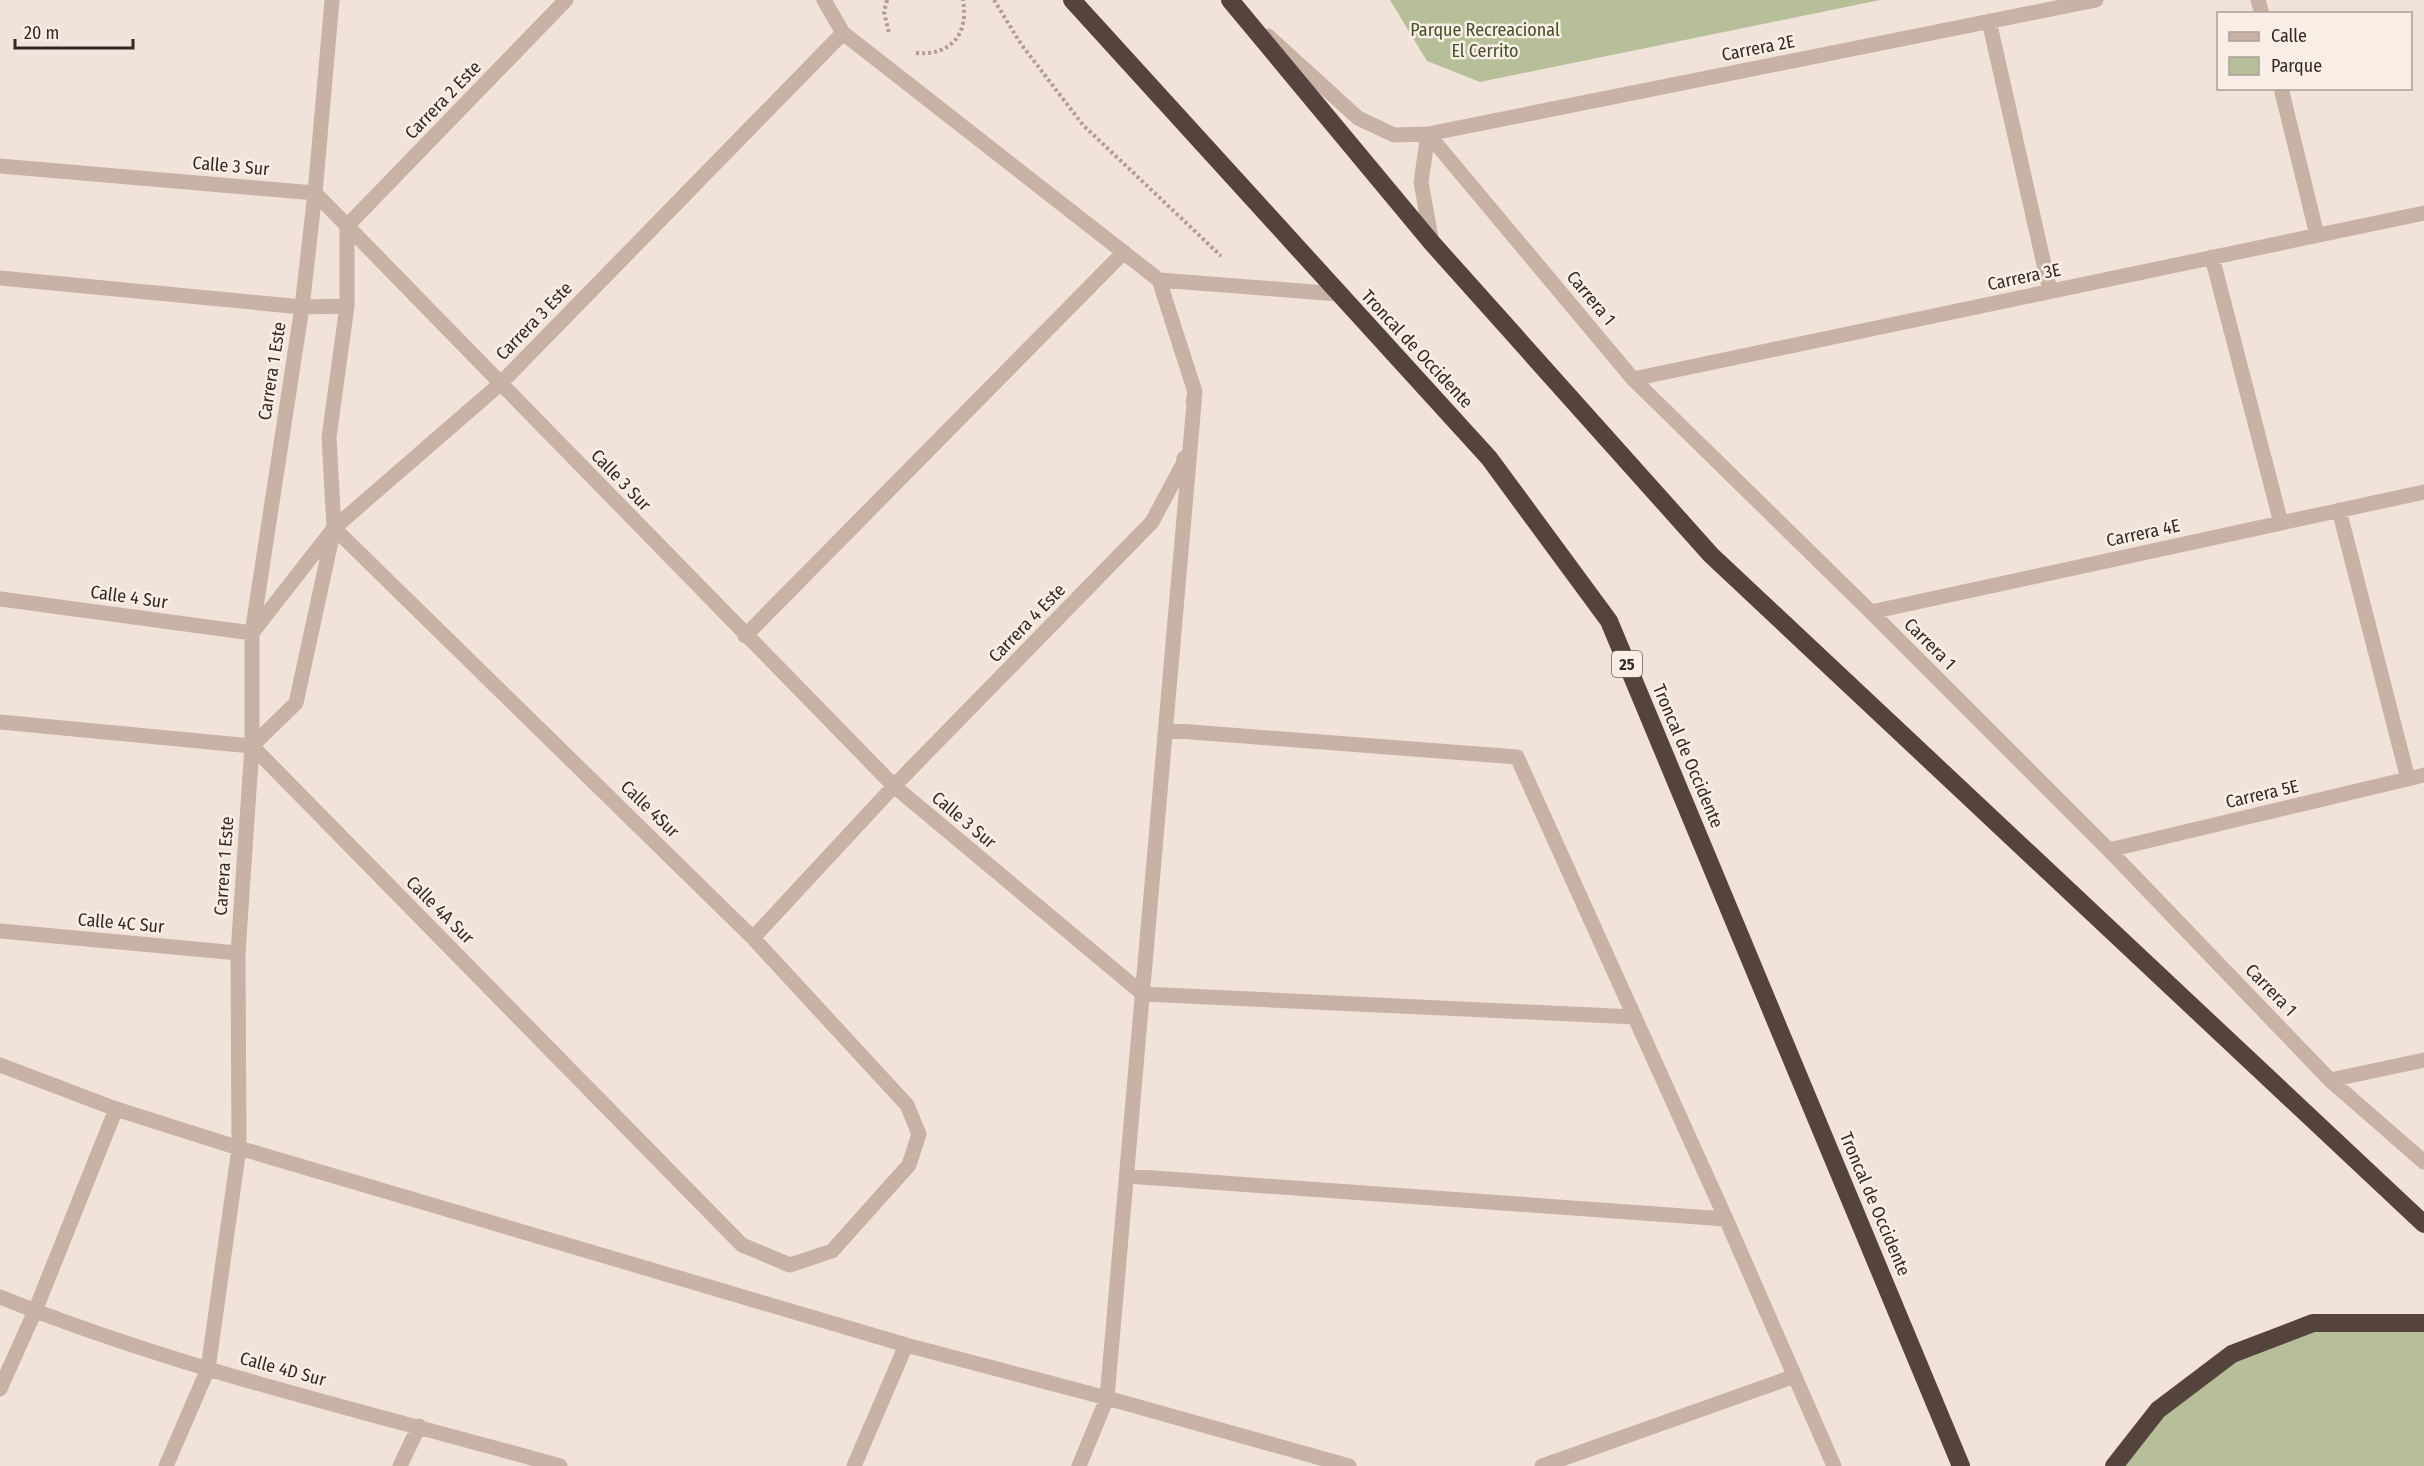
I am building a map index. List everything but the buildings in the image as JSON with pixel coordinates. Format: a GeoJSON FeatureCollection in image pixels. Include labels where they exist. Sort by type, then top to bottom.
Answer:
{"type":"FeatureCollection","features":[{"type":"Feature","properties":{"kind":"highway","name":"Troncal de Occidente"},"geometry":{"type":"LineString","coordinates":[[1072,0],[1489,458],[1609,621],[1961,1466]]}},
{"type":"Feature","properties":{"kind":"highway"},"geometry":{"type":"LineString","coordinates":[[1231,1],[1432,243],[1711,555],[2424,1224]]}},
{"type":"Feature","properties":{"kind":"highway"},"geometry":{"type":"LineString","coordinates":[[2114,1466],[2158,1410],[2232,1354],[2313,1323],[2424,1323]]}},
{"type":"Feature","properties":{"kind":"street","name":"Carrera 1 Este"},"geometry":{"type":"LineString","coordinates":[[166,1466],[208,1369],[239,1148],[238,953],[252,746],[252,633],[302,307],[315,193],[332,0]]}},
{"type":"Feature","properties":{"kind":"street","name":"Carrera 2 Este"},"geometry":{"type":"LineString","coordinates":[[347,226],[566,0]]}},
{"type":"Feature","properties":{"kind":"street"},"geometry":{"type":"LineString","coordinates":[[824,0],[843,33],[1159,280],[1339,294]]}},
{"type":"Feature","properties":{"kind":"street","name":"Carrera 2E"},"geometry":{"type":"LineString","coordinates":[[1231,1],[1358,118],[1394,135],[1428,134],[2096,0]]}},
{"type":"Feature","properties":{"kind":"street"},"geometry":{"type":"LineString","coordinates":[[1989,21],[2050,291]]}},
{"type":"Feature","properties":{"kind":"street","name":"Carrera 3 Este"},"geometry":{"type":"LineString","coordinates":[[252,633],[334,528],[500,384],[843,33]]}},
{"type":"Feature","properties":{"kind":"street"},"geometry":{"type":"LineString","coordinates":[[2281,90],[2317,235]]}},
{"type":"Feature","properties":{"kind":"street"},"geometry":{"type":"LineString","coordinates":[[1428,134],[1421,182],[1432,243]]}},
{"type":"Feature","properties":{"kind":"street","name":"Carrera 1"},"geometry":{"type":"LineString","coordinates":[[1428,134],[1633,379],[2109,850],[2330,1080],[2424,1162]]}},
{"type":"Feature","properties":{"kind":"street","name":"Calle 3 Sur"},"geometry":{"type":"LineString","coordinates":[[0,166],[315,193],[745,636],[894,786],[1143,994]]}},
{"type":"Feature","properties":{"kind":"street","name":"Carrera 3E"},"geometry":{"type":"LineString","coordinates":[[1633,379],[2424,213]]}},
{"type":"Feature","properties":{"kind":"street"},"geometry":{"type":"LineString","coordinates":[[0,722],[252,746],[296,703],[334,528],[329,437],[347,306],[347,226]]}},
{"type":"Feature","properties":{"kind":"street"},"geometry":{"type":"LineString","coordinates":[[745,636],[1124,252]]}},
{"type":"Feature","properties":{"kind":"street"},"geometry":{"type":"LineString","coordinates":[[2212,257],[2281,523]]}},
{"type":"Feature","properties":{"kind":"street"},"geometry":{"type":"LineString","coordinates":[[0,278],[302,307],[347,306]]}},
{"type":"Feature","properties":{"kind":"street","name":"Carrera 4 Este"},"geometry":{"type":"LineString","coordinates":[[753,938],[894,786],[1152,522],[1183,464],[1195,392],[1159,280]]}},
{"type":"Feature","properties":{"kind":"street"},"geometry":{"type":"LineString","coordinates":[[1079,1466],[1107,1398],[1195,392]]}},
{"type":"Feature","properties":{"kind":"street","name":"Carrera 4E"},"geometry":{"type":"LineString","coordinates":[[1871,612],[2424,492]]}},
{"type":"Feature","properties":{"kind":"street"},"geometry":{"type":"LineString","coordinates":[[2339,510],[2408,779]]}},
{"type":"Feature","properties":{"kind":"street","name":"Calle 4Sur"},"geometry":{"type":"LineString","coordinates":[[334,528],[753,938],[907,1105],[919,1134]]}},
{"type":"Feature","properties":{"kind":"street","name":"Calle 4 Sur"},"geometry":{"type":"LineString","coordinates":[[0,599],[252,633]]}},
{"type":"Feature","properties":{"kind":"street"},"geometry":{"type":"LineString","coordinates":[[1166,730],[1517,757],[1726,1219],[1834,1466]]}},
{"type":"Feature","properties":{"kind":"street","name":"Calle 4A Sur"},"geometry":{"type":"LineString","coordinates":[[252,746],[742,1245],[790,1265],[832,1251],[909,1165],[919,1134]]}},
{"type":"Feature","properties":{"kind":"street","name":"Carrera 5E"},"geometry":{"type":"LineString","coordinates":[[2109,850],[2424,775]]}},
{"type":"Feature","properties":{"kind":"street","name":"Calle 4C Sur"},"geometry":{"type":"LineString","coordinates":[[0,931],[238,953]]}},
{"type":"Feature","properties":{"kind":"street"},"geometry":{"type":"LineString","coordinates":[[1143,994],[1635,1017]]}},
{"type":"Feature","properties":{"kind":"street"},"geometry":{"type":"LineString","coordinates":[[2330,1080],[2424,1060]]}},
{"type":"Feature","properties":{"kind":"street"},"geometry":{"type":"LineString","coordinates":[[0,1065],[116,1109],[239,1148],[906,1346],[1107,1398],[1349,1466]]}},
{"type":"Feature","properties":{"kind":"street"},"geometry":{"type":"LineString","coordinates":[[0,1389],[35,1311],[116,1109]]}},
{"type":"Feature","properties":{"kind":"street"},"geometry":{"type":"LineString","coordinates":[[1127,1176],[1726,1219]]}},
{"type":"Feature","properties":{"kind":"street","name":"Calle 4D Sur"},"geometry":{"type":"LineString","coordinates":[[0,1297],[208,1369],[560,1466]]}},
{"type":"Feature","properties":{"kind":"street"},"geometry":{"type":"LineString","coordinates":[[854,1466],[906,1346]]}},
{"type":"Feature","properties":{"kind":"street"},"geometry":{"type":"LineString","coordinates":[[1542,1466],[1794,1376]]}},
{"type":"Feature","properties":{"kind":"street"},"geometry":{"type":"LineString","coordinates":[[400,1466],[419,1426]]}},
{"type":"Feature","properties":{"kind":"path"},"geometry":{"type":"LineString","coordinates":[[887,0],[884,12],[889,34],[896,40]]}},
{"type":"Feature","properties":{"kind":"path"},"geometry":{"type":"LineString","coordinates":[[910,52],[930,54],[948,47],[962,31],[965,14],[963,0]]}},
{"type":"Feature","properties":{"kind":"path"},"geometry":{"type":"LineString","coordinates":[[994,0],[1021,44],[1083,125],[1254,288]]}},
{"type":"Feature","properties":{"kind":"green space","name":"Parque Recreacional El Cerrito"},"geometry":{"type":"Polygon","coordinates":[[[1390,0],[1880,0],[1480,82],[1427,61],[1390,0]]]}},
{"type":"Feature","properties":{"kind":"green space"},"geometry":{"type":"Polygon","coordinates":[[[2313,1323],[2424,1323],[2424,1466],[2114,1466],[2117,1460],[2232,1354],[2313,1323]]]}}]}
